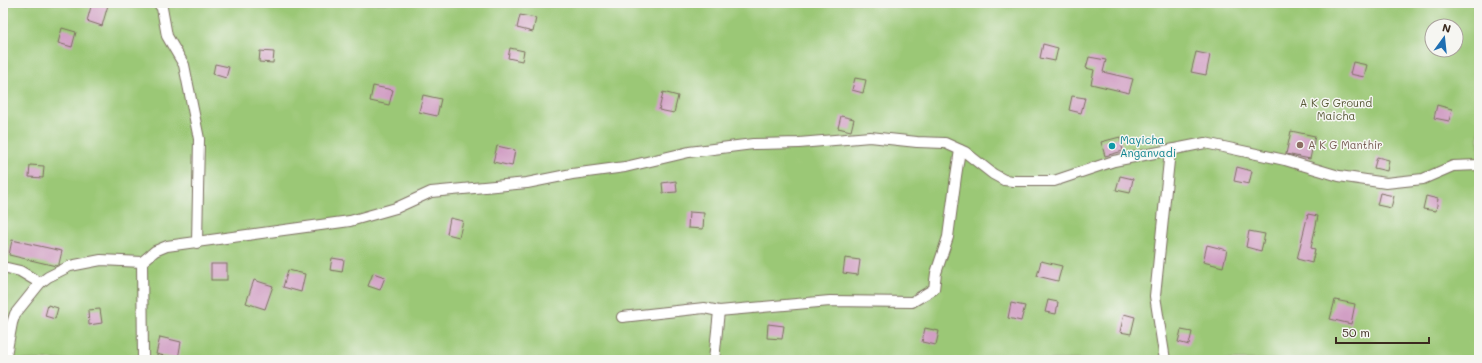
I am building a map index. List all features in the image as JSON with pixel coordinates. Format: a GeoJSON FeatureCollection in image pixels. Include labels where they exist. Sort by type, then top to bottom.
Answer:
{"type":"FeatureCollection","features":[{"type":"Feature","properties":{"kind":"street"},"geometry":{"type":"LineString","coordinates":[[158,3],[162,8],[167,36],[184,65],[199,139],[197,243]]}},
{"type":"Feature","properties":{"kind":"street"},"geometry":{"type":"LineString","coordinates":[[5,360],[12,323],[16,314],[40,283],[48,277],[70,266],[101,260],[142,262],[160,248],[167,246],[350,221],[396,208],[431,192],[527,183],[572,174],[625,167],[689,152],[753,144],[799,143],[870,137],[917,142],[945,143],[960,150],[993,174],[1004,180],[1013,181],[1054,181],[1114,161],[1206,143],[1285,160],[1339,176],[1386,183],[1423,179],[1453,166],[1479,165]]}},
{"type":"Feature","properties":{"kind":"street"},"geometry":{"type":"LineString","coordinates":[[622,317],[704,308],[719,311],[830,301],[912,302],[921,298],[934,289],[936,274],[948,237],[960,150]]}},
{"type":"Feature","properties":{"kind":"street"},"geometry":{"type":"LineString","coordinates":[[1165,360],[1155,296],[1170,151]]}},
{"type":"Feature","properties":{"kind":"street"},"geometry":{"type":"LineString","coordinates":[[142,262],[144,360]]}},
{"type":"Feature","properties":{"kind":"street"},"geometry":{"type":"LineString","coordinates":[[3,267],[20,271],[40,283]]}},
{"type":"Feature","properties":{"kind":"street"},"geometry":{"type":"LineString","coordinates":[[714,360],[719,311]]}},
{"type":"Feature","properties":{"kind":"green space","name":"A K G Ground Maicha"},"geometry":{"type":"Polygon","coordinates":[[[3,3],[1479,3],[1479,360],[3,360],[3,3]]]}},
{"type":"Feature","properties":{"kind":"building"},"geometry":{"type":"Polygon","coordinates":[[[92,3],[108,5],[102,26],[87,21],[92,3]]]}},
{"type":"Feature","properties":{"kind":"building"},"geometry":{"type":"Polygon","coordinates":[[[520,15],[536,18],[533,32],[517,28],[520,15]]]}},
{"type":"Feature","properties":{"kind":"building"},"geometry":{"type":"Polygon","coordinates":[[[62,28],[76,32],[72,47],[58,43],[62,28]]]}},
{"type":"Feature","properties":{"kind":"building"},"geometry":{"type":"Polygon","coordinates":[[[1043,44],[1058,48],[1055,61],[1040,58],[1043,44]]]}},
{"type":"Feature","properties":{"kind":"building"},"geometry":{"type":"Polygon","coordinates":[[[510,48],[524,51],[522,61],[508,58],[510,48]]]}},
{"type":"Feature","properties":{"kind":"building"},"geometry":{"type":"Polygon","coordinates":[[[260,51],[274,52],[273,63],[259,62],[260,51]]]}},
{"type":"Feature","properties":{"kind":"building"},"geometry":{"type":"Polygon","coordinates":[[[1196,52],[1210,55],[1206,75],[1191,72],[1196,52]]]}},
{"type":"Feature","properties":{"kind":"building"},"geometry":{"type":"Polygon","coordinates":[[[1089,57],[1106,60],[1103,72],[1133,79],[1129,93],[1091,84],[1094,70],[1086,68],[1089,57]]]}},
{"type":"Feature","properties":{"kind":"building"},"geometry":{"type":"Polygon","coordinates":[[[1353,62],[1367,65],[1364,77],[1350,74],[1353,62]]]}},
{"type":"Feature","properties":{"kind":"building"},"geometry":{"type":"Polygon","coordinates":[[[215,64],[229,67],[226,78],[213,74],[215,64]]]}},
{"type":"Feature","properties":{"kind":"building"},"geometry":{"type":"Polygon","coordinates":[[[855,78],[866,80],[863,93],[852,90],[855,78]]]}},
{"type":"Feature","properties":{"kind":"building"},"geometry":{"type":"Polygon","coordinates":[[[373,86],[393,90],[389,105],[370,101],[373,86]]]}},
{"type":"Feature","properties":{"kind":"building"},"geometry":{"type":"Polygon","coordinates":[[[663,92],[678,96],[674,113],[659,110],[663,92]]]}},
{"type":"Feature","properties":{"kind":"building"},"geometry":{"type":"Polygon","coordinates":[[[423,95],[441,99],[437,116],[419,112],[423,95]]]}},
{"type":"Feature","properties":{"kind":"building"},"geometry":{"type":"Polygon","coordinates":[[[1072,96],[1085,98],[1081,113],[1069,110],[1072,96]]]}},
{"type":"Feature","properties":{"kind":"building"},"geometry":{"type":"Polygon","coordinates":[[[1437,105],[1452,109],[1449,121],[1434,118],[1437,105]]]}},
{"type":"Feature","properties":{"kind":"building"},"geometry":{"type":"Polygon","coordinates":[[[841,116],[854,119],[851,131],[838,128],[841,116]]]}},
{"type":"Feature","properties":{"kind":"building","name":"A K G Manthir"},"geometry":{"type":"Polygon","coordinates":[[[1291,131],[1315,136],[1310,159],[1286,154],[1291,131]]]}},
{"type":"Feature","properties":{"kind":"building","name":"Mayicha Anganvadi"},"geometry":{"type":"Polygon","coordinates":[[[1120,137],[1123,151],[1105,156],[1101,142],[1120,137]]]}},
{"type":"Feature","properties":{"kind":"building"},"geometry":{"type":"Polygon","coordinates":[[[497,146],[515,150],[512,166],[493,162],[497,146]]]}},
{"type":"Feature","properties":{"kind":"building"},"geometry":{"type":"Polygon","coordinates":[[[1377,157],[1389,160],[1387,171],[1374,168],[1377,157]]]}},
{"type":"Feature","properties":{"kind":"building"},"geometry":{"type":"Polygon","coordinates":[[[30,165],[44,166],[43,178],[29,177],[30,165]]]}},
{"type":"Feature","properties":{"kind":"building"},"geometry":{"type":"Polygon","coordinates":[[[1237,167],[1252,171],[1249,184],[1234,181],[1237,167]]]}},
{"type":"Feature","properties":{"kind":"building"},"geometry":{"type":"Polygon","coordinates":[[[1120,176],[1133,179],[1130,193],[1116,190],[1120,176]]]}},
{"type":"Feature","properties":{"kind":"building"},"geometry":{"type":"Polygon","coordinates":[[[676,181],[677,192],[663,193],[662,183],[676,181]]]}},
{"type":"Feature","properties":{"kind":"building"},"geometry":{"type":"Polygon","coordinates":[[[1380,193],[1394,196],[1391,208],[1377,205],[1380,193]]]}},
{"type":"Feature","properties":{"kind":"building"},"geometry":{"type":"Polygon","coordinates":[[[1426,196],[1438,199],[1436,211],[1423,209],[1426,196]]]}},
{"type":"Feature","properties":{"kind":"building"},"geometry":{"type":"Polygon","coordinates":[[[689,212],[704,213],[703,229],[688,228],[689,212]]]}},
{"type":"Feature","properties":{"kind":"building"},"geometry":{"type":"Polygon","coordinates":[[[1308,214],[1318,216],[1311,248],[1315,249],[1312,263],[1297,259],[1308,214]]]}},
{"type":"Feature","properties":{"kind":"building"},"geometry":{"type":"Polygon","coordinates":[[[450,218],[463,221],[459,237],[447,234],[450,218]]]}},
{"type":"Feature","properties":{"kind":"building"},"geometry":{"type":"Polygon","coordinates":[[[1249,231],[1265,234],[1261,251],[1246,247],[1249,231]]]}},
{"type":"Feature","properties":{"kind":"building"},"geometry":{"type":"Polygon","coordinates":[[[12,240],[62,251],[59,264],[56,266],[9,255],[12,240]]]}},
{"type":"Feature","properties":{"kind":"building"},"geometry":{"type":"Polygon","coordinates":[[[1207,245],[1227,250],[1223,267],[1203,262],[1207,245]]]}},
{"type":"Feature","properties":{"kind":"building"},"geometry":{"type":"Polygon","coordinates":[[[332,258],[344,260],[342,272],[330,270],[332,258]]]}},
{"type":"Feature","properties":{"kind":"building"},"geometry":{"type":"Polygon","coordinates":[[[845,258],[860,260],[858,275],[843,273],[845,258]]]}},
{"type":"Feature","properties":{"kind":"building"},"geometry":{"type":"Polygon","coordinates":[[[1041,261],[1062,266],[1058,281],[1037,276],[1041,261]]]}},
{"type":"Feature","properties":{"kind":"building"},"geometry":{"type":"Polygon","coordinates":[[[211,264],[227,264],[227,280],[211,280],[211,264]]]}},
{"type":"Feature","properties":{"kind":"building"},"geometry":{"type":"Polygon","coordinates":[[[288,270],[305,274],[301,292],[283,287],[288,270]]]}},
{"type":"Feature","properties":{"kind":"building"},"geometry":{"type":"Polygon","coordinates":[[[373,273],[385,277],[380,290],[368,286],[373,273]]]}},
{"type":"Feature","properties":{"kind":"building"},"geometry":{"type":"Polygon","coordinates":[[[254,280],[273,286],[265,309],[246,303],[254,280]]]}},
{"type":"Feature","properties":{"kind":"building"},"geometry":{"type":"Polygon","coordinates":[[[1048,300],[1058,302],[1056,314],[1045,312],[1048,300]]]}},
{"type":"Feature","properties":{"kind":"building"},"geometry":{"type":"Polygon","coordinates":[[[1335,300],[1355,304],[1351,324],[1330,319],[1335,300]]]}},
{"type":"Feature","properties":{"kind":"building"},"geometry":{"type":"Polygon","coordinates":[[[1011,303],[1025,306],[1021,321],[1008,318],[1011,303]]]}},
{"type":"Feature","properties":{"kind":"building"},"geometry":{"type":"Polygon","coordinates":[[[48,305],[58,308],[55,319],[45,316],[48,305]]]}},
{"type":"Feature","properties":{"kind":"building"},"geometry":{"type":"Polygon","coordinates":[[[100,309],[102,323],[89,325],[88,310],[100,309]]]}},
{"type":"Feature","properties":{"kind":"building"},"geometry":{"type":"Polygon","coordinates":[[[1124,314],[1135,317],[1131,334],[1120,332],[1124,314]]]}},
{"type":"Feature","properties":{"kind":"building"},"geometry":{"type":"Polygon","coordinates":[[[768,324],[784,326],[782,339],[767,338],[768,324]]]}},
{"type":"Feature","properties":{"kind":"building"},"geometry":{"type":"Polygon","coordinates":[[[925,328],[939,331],[936,345],[922,342],[925,328]]]}},
{"type":"Feature","properties":{"kind":"building"},"geometry":{"type":"Polygon","coordinates":[[[1181,330],[1192,332],[1189,345],[1178,342],[1181,330]]]}},
{"type":"Feature","properties":{"kind":"building"},"geometry":{"type":"Polygon","coordinates":[[[160,337],[181,342],[178,359],[156,354],[160,337]]]}},
{"type":"Feature","properties":{"kind":"place","name":"A K G Manthir"},"geometry":{"type":"Point","coordinates":[1300,145]}},
{"type":"Feature","properties":{"kind":"place","name":"Mayicha Anganvadi"},"geometry":{"type":"Point","coordinates":[1112,146]}}]}
